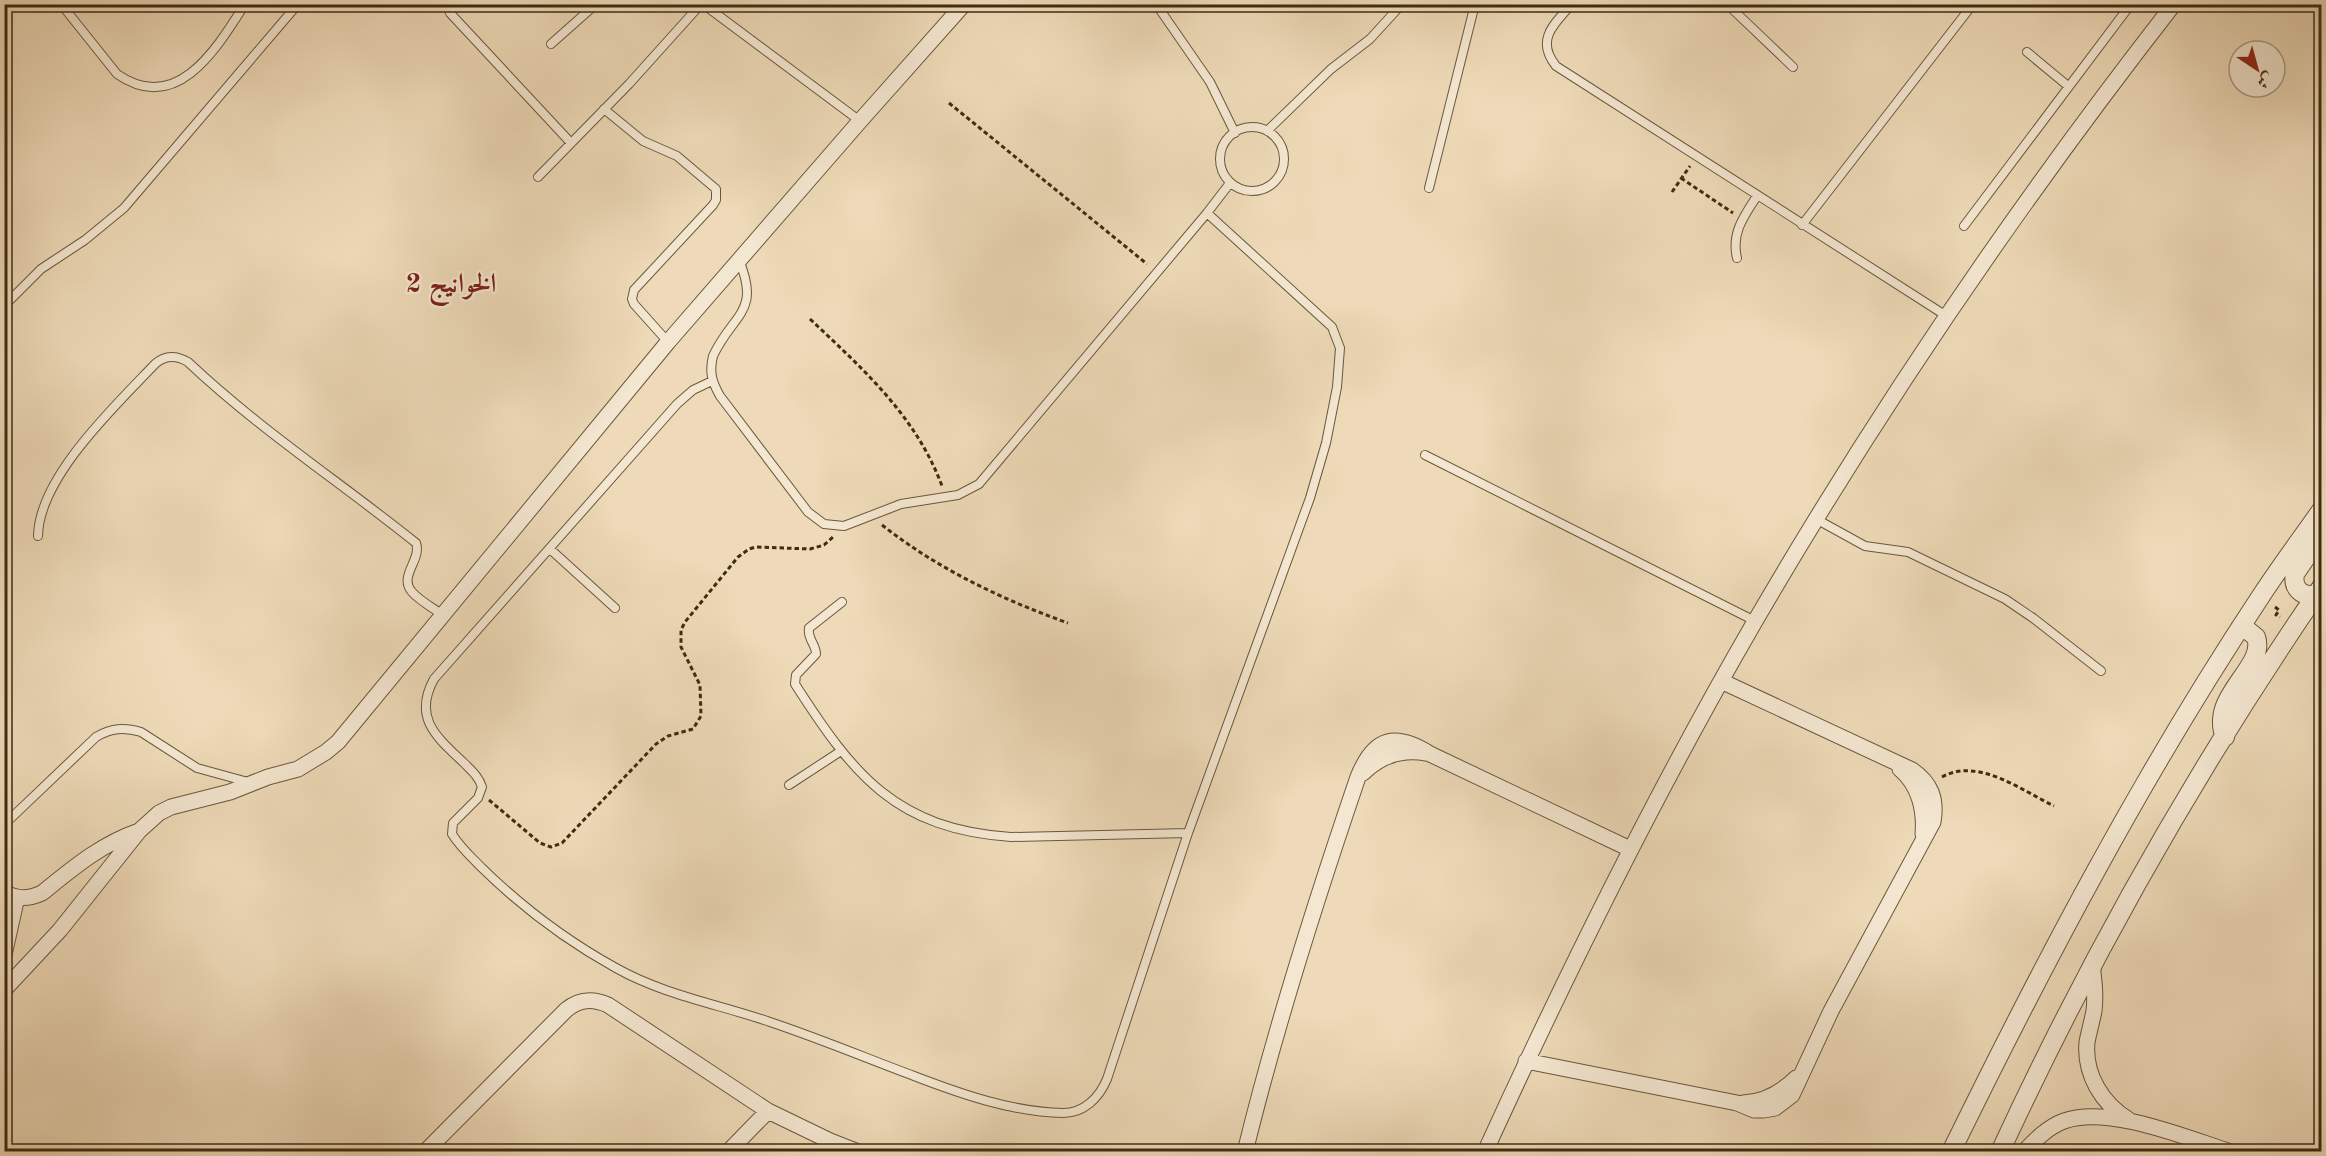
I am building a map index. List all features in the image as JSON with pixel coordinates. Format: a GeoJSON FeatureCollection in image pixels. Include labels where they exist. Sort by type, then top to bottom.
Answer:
{"type":"FeatureCollection","features":[{"type":"Feature","properties":{"kind":"street"},"geometry":{"type":"LineString","coordinates":[[4,990],[60,930],[139,831],[159,813],[171,807],[224,794],[298,769],[338,742],[668,342],[964,4]]}},
{"type":"Feature","properties":{"kind":"street"},"geometry":{"type":"LineString","coordinates":[[1485,1152],[1526,1061],[1630,849],[1721,681],[1816,519],[1948,317],[2050,170],[2174,4]]}},
{"type":"Feature","properties":{"kind":"street"},"geometry":{"type":"LineString","coordinates":[[1951,1152],[2052,952],[2175,735],[2259,598],[2322,509]]}},
{"type":"Feature","properties":{"kind":"street"},"geometry":{"type":"LineString","coordinates":[[2319,590],[2311,596],[2301,593],[2294,580],[2295,574],[2322,534]]}},
{"type":"Feature","properties":{"kind":"street"},"geometry":{"type":"LineString","coordinates":[[2000,1152],[2035,1075],[2092,964],[2156,849],[2294,626],[2319,590]]}},
{"type":"Feature","properties":{"kind":"street"},"geometry":{"type":"LineString","coordinates":[[2225,737],[2221,723],[2223,708],[2258,648],[2256,637],[2247,629],[2240,628]]}},
{"type":"Feature","properties":{"kind":"street"},"geometry":{"type":"LineString","coordinates":[[1526,1061],[1737,1103],[1754,1110],[1775,1108],[1792,1095],[1802,1069],[1933,822],[1935,810],[1930,787],[1912,770],[1721,681]]}},
{"type":"Feature","properties":{"kind":"street"},"geometry":{"type":"LineString","coordinates":[[1245,1152],[1286,1001],[1358,777],[1365,760],[1372,751],[1393,741],[1404,741],[1630,849]]}},
{"type":"Feature","properties":{"kind":"street"},"geometry":{"type":"LineString","coordinates":[[1894,763],[1904,772],[1919,797],[1923,811],[1922,839]]}},
{"type":"Feature","properties":{"kind":"street"},"geometry":{"type":"LineString","coordinates":[[4,955],[11,895],[34,897],[42,893],[93,852],[108,843],[139,831]]}},
{"type":"Feature","properties":{"kind":"street"},"geometry":{"type":"LineString","coordinates":[[2092,964],[2095,992],[2087,1044],[2091,1076],[2108,1104],[2120,1115],[2134,1122]]}},
{"type":"Feature","properties":{"kind":"street"},"geometry":{"type":"LineString","coordinates":[[425,1152],[566,1010],[573,1005],[591,1000],[608,1005],[768,1111],[858,1152]]}},
{"type":"Feature","properties":{"kind":"street"},"geometry":{"type":"LineString","coordinates":[[728,1152],[768,1111]]}},
{"type":"Feature","properties":{"kind":"street"},"geometry":{"type":"LineString","coordinates":[[2024,1152],[2045,1131],[2055,1125],[2077,1118],[2100,1117],[2134,1122],[2231,1152]]}},
{"type":"Feature","properties":{"kind":"lane"},"geometry":{"type":"LineString","coordinates":[[60,4],[117,74],[127,81],[148,87],[169,85],[193,72],[217,48],[245,4]]}},
{"type":"Feature","properties":{"kind":"lane"},"geometry":{"type":"LineString","coordinates":[[4,306],[41,269],[85,240],[124,208],[298,4]]}},
{"type":"Feature","properties":{"kind":"lane"},"geometry":{"type":"LineString","coordinates":[[551,44],[596,4]]}},
{"type":"Feature","properties":{"kind":"lane"},"geometry":{"type":"LineString","coordinates":[[538,177],[654,58],[702,4],[860,121]]}},
{"type":"Feature","properties":{"kind":"lane"},"geometry":{"type":"LineString","coordinates":[[1156,4],[1210,82],[1235,133]]}},
{"type":"Feature","properties":{"kind":"lane"},"geometry":{"type":"LineString","coordinates":[[1267,131],[1331,69],[1370,39],[1401,4]]}},
{"type":"Feature","properties":{"kind":"lane"},"geometry":{"type":"LineString","coordinates":[[1430,188],[1475,4]]}},
{"type":"Feature","properties":{"kind":"lane"},"geometry":{"type":"LineString","coordinates":[[1572,4],[1552,25],[1548,33],[1547,51],[1551,59],[1564,71],[1948,317]]}},
{"type":"Feature","properties":{"kind":"lane"},"geometry":{"type":"LineString","coordinates":[[1727,4],[1793,67]]}},
{"type":"Feature","properties":{"kind":"lane"},"geometry":{"type":"LineString","coordinates":[[1802,225],[1973,4]]}},
{"type":"Feature","properties":{"kind":"lane"},"geometry":{"type":"LineString","coordinates":[[1964,226],[2131,4]]}},
{"type":"Feature","properties":{"kind":"lane"},"geometry":{"type":"LineString","coordinates":[[450,13],[571,143]]}},
{"type":"Feature","properties":{"kind":"lane"},"geometry":{"type":"LineString","coordinates":[[2027,52],[2068,86]]}},
{"type":"Feature","properties":{"kind":"lane"},"geometry":{"type":"LineString","coordinates":[[604,110],[643,141],[677,156],[716,189],[717,194],[713,205],[634,290],[634,304],[668,342]]}},
{"type":"Feature","properties":{"kind":"lane"},"geometry":{"type":"LineString","coordinates":[[1250,128],[1267,131],[1281,143],[1286,161],[1277,180],[1259,190],[1249,191],[1230,183],[1220,160],[1224,144],[1235,133],[1250,128]]}},
{"type":"Feature","properties":{"kind":"lane"},"geometry":{"type":"LineString","coordinates":[[739,260],[748,286],[748,298],[713,356],[712,381],[720,396],[808,513],[824,524],[844,526],[868,514],[917,500],[969,491],[987,475],[1230,183]]}},
{"type":"Feature","properties":{"kind":"lane"},"geometry":{"type":"LineString","coordinates":[[1737,258],[1734,242],[1742,219],[1757,196]]}},
{"type":"Feature","properties":{"kind":"lane"},"geometry":{"type":"LineString","coordinates":[[712,381],[684,396],[434,679],[426,697],[426,717],[430,726],[435,735],[480,781],[482,787],[481,793],[453,823],[452,834],[490,875],[532,912],[586,951],[617,969],[669,992],[771,1022],[961,1093],[1018,1107],[1064,1113],[1083,1108],[1098,1096],[1103,1088],[1188,833],[1310,498],[1330,425],[1340,359],[1337,337],[1325,319],[1207,213]]}},
{"type":"Feature","properties":{"kind":"lane"},"geometry":{"type":"LineString","coordinates":[[38,536],[39,521],[47,501],[81,444],[155,364],[164,358],[176,357],[188,362],[292,451],[416,543],[417,553],[408,576],[408,585],[413,593],[443,615]]}},
{"type":"Feature","properties":{"kind":"lane"},"geometry":{"type":"LineString","coordinates":[[1425,455],[1755,621]]}},
{"type":"Feature","properties":{"kind":"lane"},"geometry":{"type":"LineString","coordinates":[[1816,519],[1865,546],[1908,552],[2005,598],[2101,671]]}},
{"type":"Feature","properties":{"kind":"lane"},"geometry":{"type":"LineString","coordinates":[[550,549],[615,608]]}},
{"type":"Feature","properties":{"kind":"lane"},"geometry":{"type":"LineString","coordinates":[[842,602],[809,628],[809,636],[815,646],[816,654],[811,662],[796,675],[795,679],[798,688],[841,751],[880,792],[904,808],[929,820],[956,830],[984,835],[1011,837],[1188,833]]}},
{"type":"Feature","properties":{"kind":"lane"},"geometry":{"type":"LineString","coordinates":[[10,819],[96,737],[113,729],[132,729],[141,732],[197,768],[253,783]]}},
{"type":"Feature","properties":{"kind":"lane"},"geometry":{"type":"LineString","coordinates":[[789,784],[841,751]]}},
{"type":"Feature","properties":{"kind":"path"},"geometry":{"type":"LineString","coordinates":[[949,102],[1157,273]]}},
{"type":"Feature","properties":{"kind":"path"},"geometry":{"type":"LineString","coordinates":[[1672,192],[1696,157]]}},
{"type":"Feature","properties":{"kind":"path"},"geometry":{"type":"LineString","coordinates":[[1681,178],[1742,219]]}},
{"type":"Feature","properties":{"kind":"path"},"geometry":{"type":"LineString","coordinates":[[810,320],[866,372],[903,414],[928,453],[946,496]]}},
{"type":"Feature","properties":{"kind":"path"},"geometry":{"type":"LineString","coordinates":[[868,514],[898,538],[963,579],[1032,610],[1068,623]]}},
{"type":"Feature","properties":{"kind":"path"},"geometry":{"type":"LineString","coordinates":[[481,793],[540,843],[551,847],[562,843],[656,744],[668,736],[688,732],[697,725],[701,716],[701,693],[697,677],[681,647],[681,630],[738,557],[756,547],[817,547],[831,540],[844,526]]}},
{"type":"Feature","properties":{"kind":"path"},"geometry":{"type":"LineString","coordinates":[[2259,598],[2279,610],[2276,615],[2294,626]]}},
{"type":"Feature","properties":{"kind":"path"},"geometry":{"type":"LineString","coordinates":[[1930,787],[1948,773],[1971,770],[1983,772],[2054,806]]}},
{"type":"Feature","properties":{"kind":"district","name":"الخوانيج 2"},"geometry":{"type":"Point","coordinates":[451,284]}}]}
